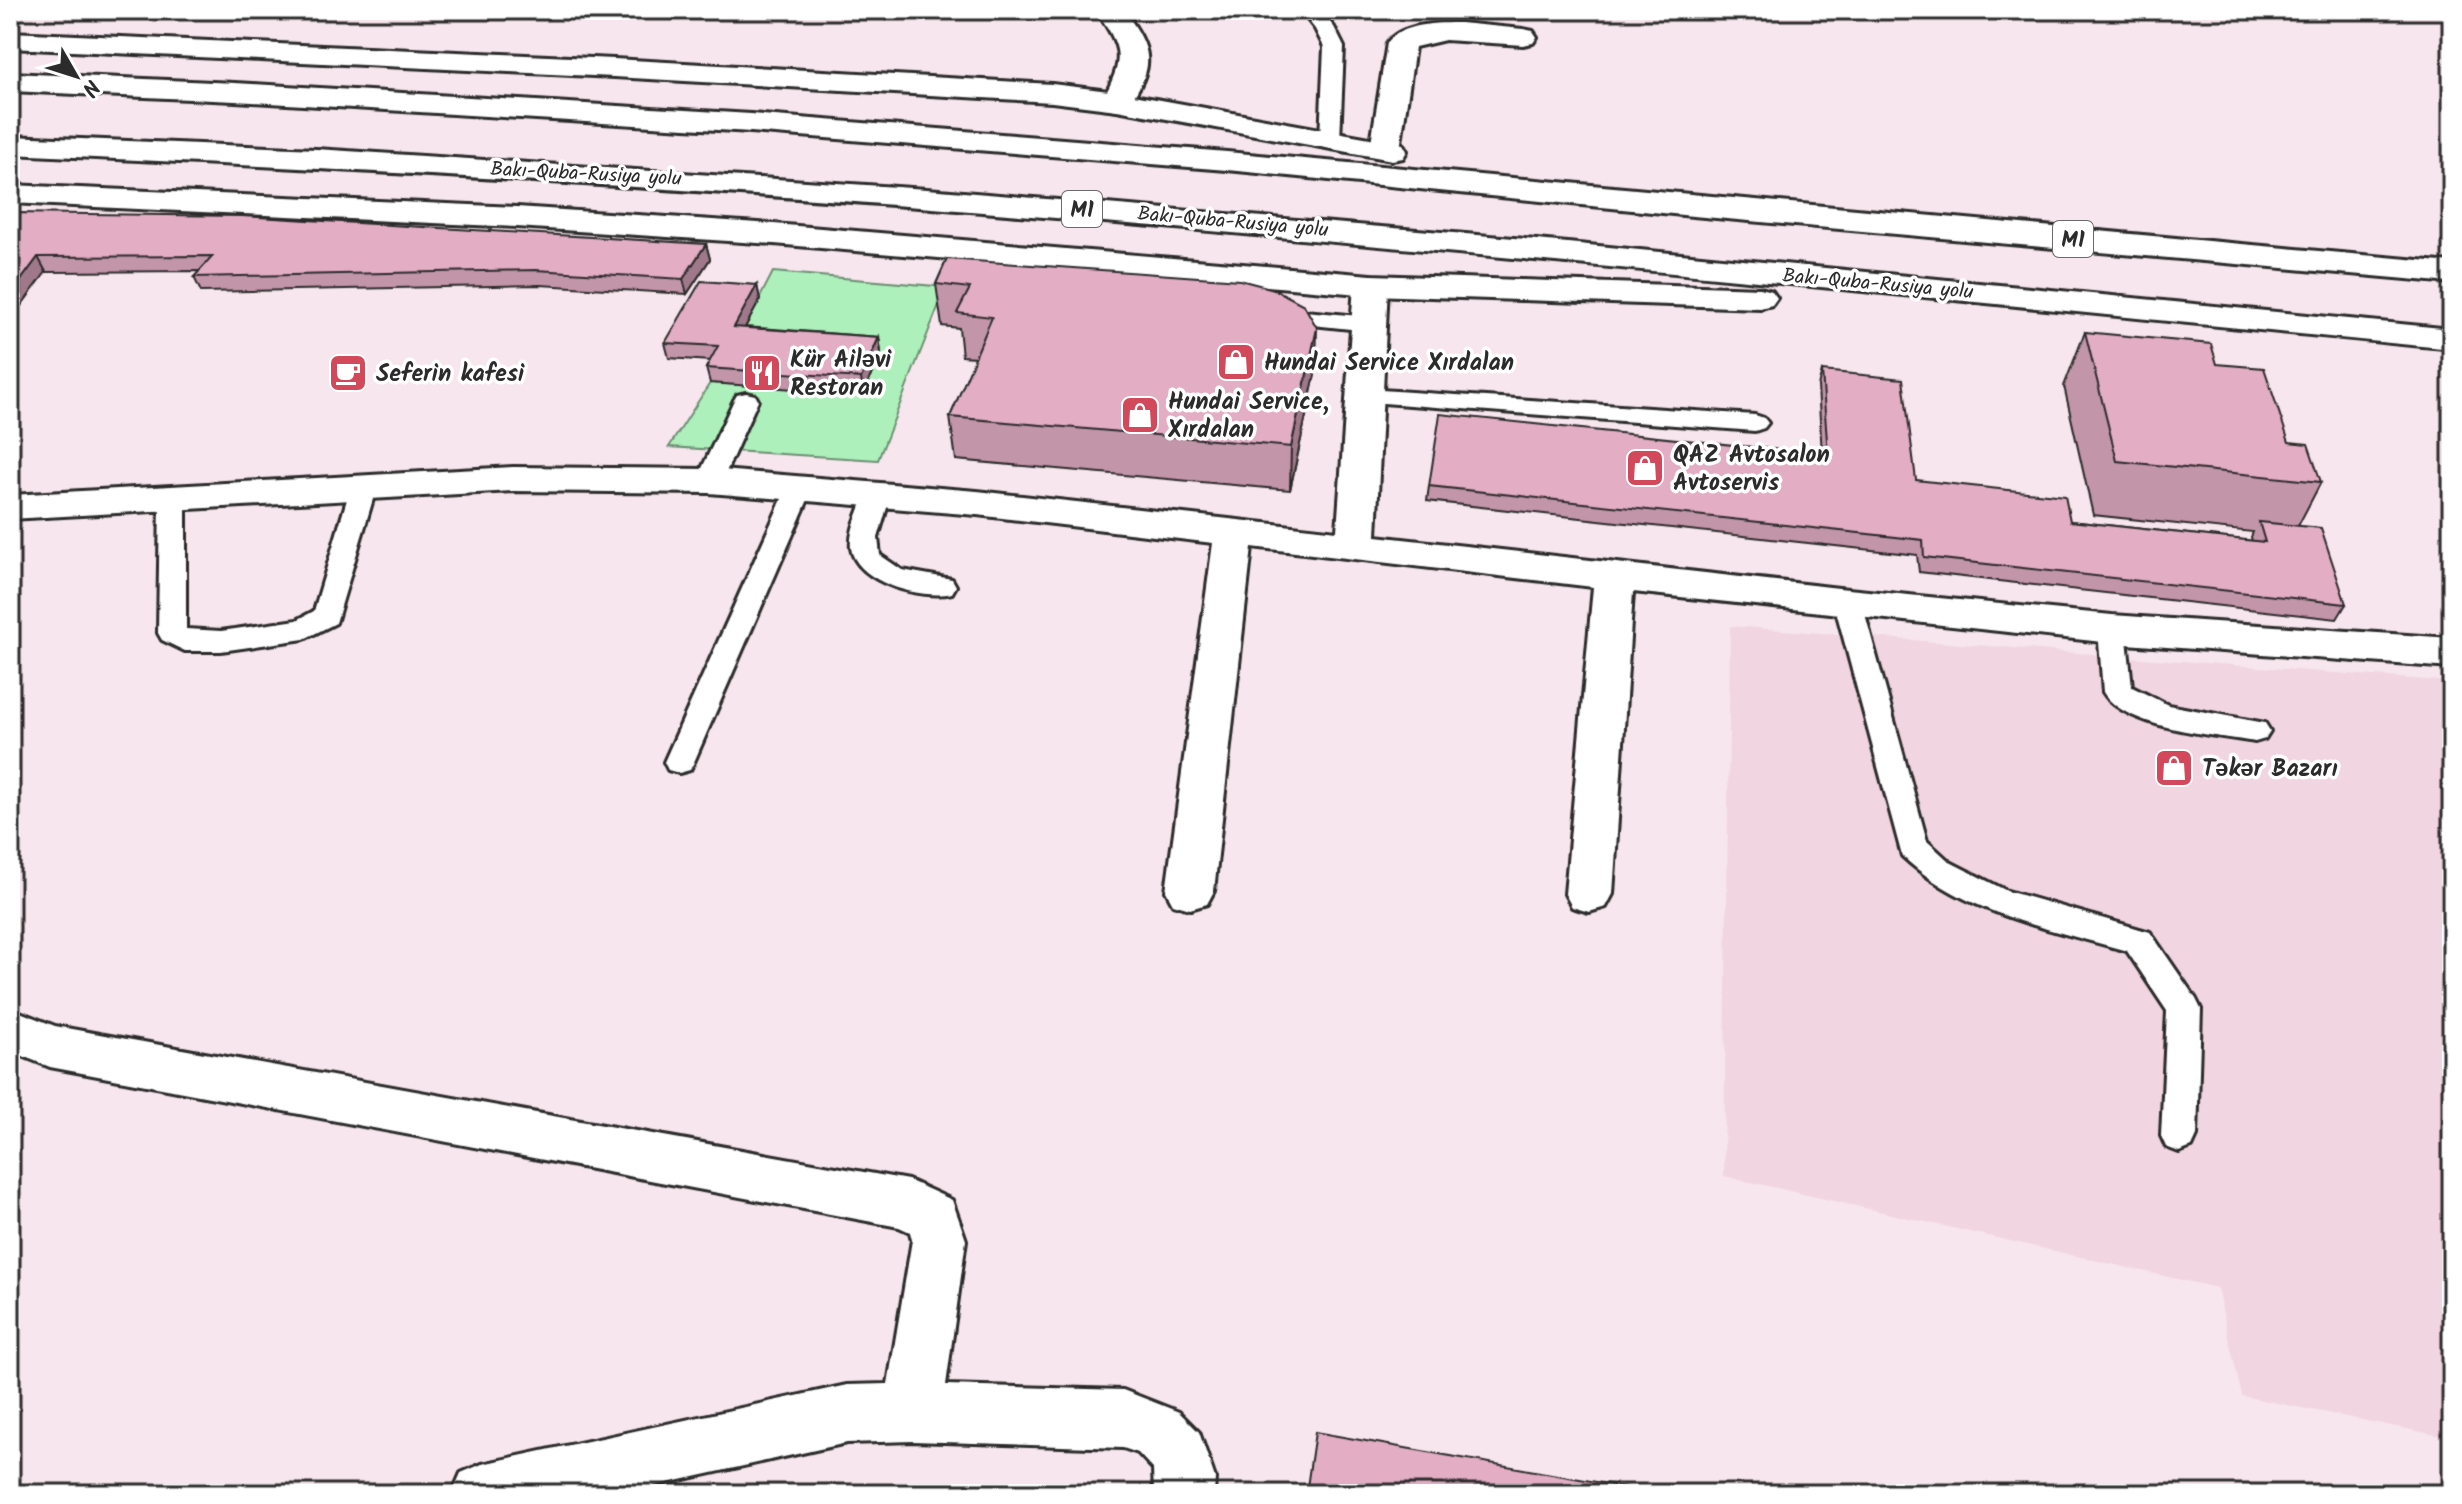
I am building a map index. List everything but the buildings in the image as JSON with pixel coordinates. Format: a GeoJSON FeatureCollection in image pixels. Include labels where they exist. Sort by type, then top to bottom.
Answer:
{"type":"FeatureCollection","features":[{"type":"Feature","properties":{"kind":"main road"},"geometry":{"type":"LineString","coordinates":[[1110,10],[1136,52],[1137,62],[1117,101]]}},
{"type":"Feature","properties":{"kind":"main road"},"geometry":{"type":"LineString","coordinates":[[1385,149],[1401,43],[1417,34],[1433,32],[1523,37]]}},
{"type":"Feature","properties":{"kind":"main road"},"geometry":{"type":"LineString","coordinates":[[10,40],[913,83],[1117,101],[1693,206]]}},
{"type":"Feature","properties":{"kind":"main road","name":"M1"},"geometry":{"type":"LineString","coordinates":[[10,82],[751,123],[1227,161],[2452,273]]}},
{"type":"Feature","properties":{"kind":"main road","name":"Bakı-Quba-Rusiya yolu"},"geometry":{"type":"LineString","coordinates":[[10,145],[715,180],[1197,217],[2452,339]]}},
{"type":"Feature","properties":{"kind":"main road"},"geometry":{"type":"LineString","coordinates":[[10,194],[638,225],[1371,285],[2151,309]]}},
{"type":"Feature","properties":{"kind":"main road"},"geometry":{"type":"LineString","coordinates":[[1356,545],[1371,285]]}},
{"type":"Feature","properties":{"kind":"main road"},"geometry":{"type":"LineString","coordinates":[[10,507],[513,479],[709,481],[878,494],[1356,545],[1848,603],[2112,629],[2452,653]]}},
{"type":"Feature","properties":{"kind":"main road"},"geometry":{"type":"LineString","coordinates":[[1190,891],[1234,534]]}},
{"type":"Feature","properties":{"kind":"main road"},"geometry":{"type":"LineString","coordinates":[[1589,894],[1614,577]]}},
{"type":"Feature","properties":{"kind":"main road"},"geometry":{"type":"LineString","coordinates":[[10,1029],[50,1046],[908,1204],[933,1217],[939,1240],[913,1412]]}},
{"type":"Feature","properties":{"kind":"main road"},"geometry":{"type":"LineString","coordinates":[[482,1494],[847,1414],[913,1412],[1123,1419],[1158,1432],[1178,1453],[1185,1478],[1184,1494]]}},
{"type":"Feature","properties":{"kind":"lane"},"geometry":{"type":"LineString","coordinates":[[1309,10],[1324,27],[1334,47],[1330,139]]}},
{"type":"Feature","properties":{"kind":"lane"},"geometry":{"type":"LineString","coordinates":[[1243,313],[1370,324]]}},
{"type":"Feature","properties":{"kind":"lane"},"geometry":{"type":"LineString","coordinates":[[1366,396],[1755,423]]}},
{"type":"Feature","properties":{"kind":"lane"},"geometry":{"type":"LineString","coordinates":[[709,481],[746,400]]}},
{"type":"Feature","properties":{"kind":"lane"},"geometry":{"type":"LineString","coordinates":[[679,762],[800,488]]}},
{"type":"Feature","properties":{"kind":"lane"},"geometry":{"type":"LineString","coordinates":[[173,499],[172,633],[185,641],[221,641],[304,629],[326,616],[363,489]]}},
{"type":"Feature","properties":{"kind":"lane"},"geometry":{"type":"LineString","coordinates":[[878,494],[864,545],[873,565],[890,576],[942,586]]}},
{"type":"Feature","properties":{"kind":"lane"},"geometry":{"type":"LineString","coordinates":[[1848,603],[1913,847],[1939,871],[1998,901],[2138,941],[2184,1009],[2179,1136]]}},
{"type":"Feature","properties":{"kind":"lane"},"geometry":{"type":"LineString","coordinates":[[2112,629],[2118,692],[2131,704],[2156,712],[2255,731]]}},
{"type":"Feature","properties":{"kind":"shaded area"},"geometry":{"type":"Polygon","coordinates":[[[1730,626],[2452,682],[2452,1438],[2242,1396],[2217,1288],[1724,1176],[1730,626]]]}},
{"type":"Feature","properties":{"kind":"green space"},"geometry":{"type":"Polygon","coordinates":[[[773,272],[946,287],[878,460],[669,447],[710,383],[863,393],[881,353],[737,342],[773,272]]]}},
{"type":"Feature","properties":{"kind":"place","name":"Hundai Service Xırdalan"},"geometry":{"type":"Point","coordinates":[1236,362]}},
{"type":"Feature","properties":{"kind":"place","name":"Seferin kafesi"},"geometry":{"type":"Point","coordinates":[348,373]}},
{"type":"Feature","properties":{"kind":"place","name":"Kür Ailəvi Restoran"},"geometry":{"type":"Point","coordinates":[762,373]}},
{"type":"Feature","properties":{"kind":"place","name":"Hundai Service, Xırdalan"},"geometry":{"type":"Point","coordinates":[1140,415]}},
{"type":"Feature","properties":{"kind":"place","name":"QAZ Avtosalon Avtoservis"},"geometry":{"type":"Point","coordinates":[1645,468]}},
{"type":"Feature","properties":{"kind":"place","name":"Təkər Bazarı"},"geometry":{"type":"Point","coordinates":[2174,768]}}]}
